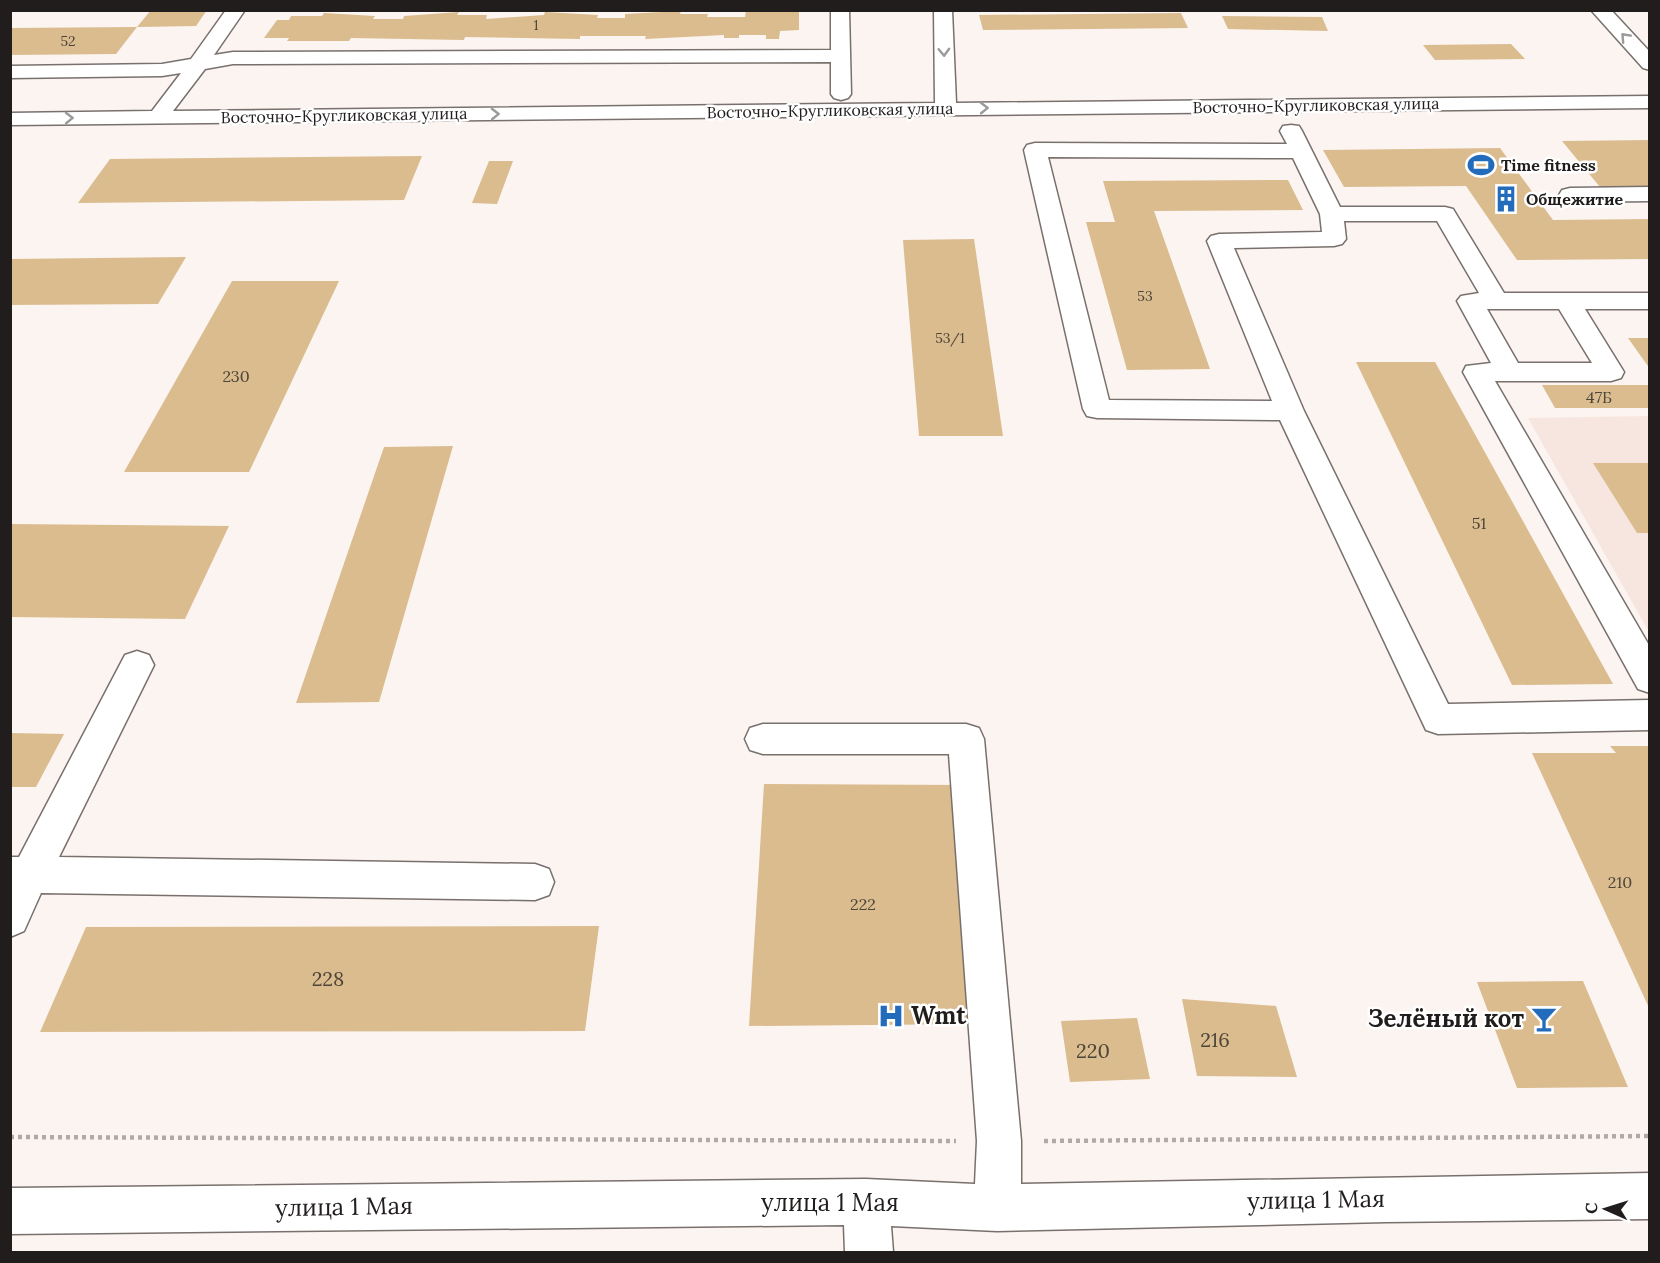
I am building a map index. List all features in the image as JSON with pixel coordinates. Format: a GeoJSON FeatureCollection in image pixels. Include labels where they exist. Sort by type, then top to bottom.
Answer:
{"type":"FeatureCollection","features":[{"type":"Feature","properties":{"kind":"street"},"geometry":{"type":"LineString","coordinates":[[164,109],[236,10]]}},
{"type":"Feature","properties":{"kind":"street"},"geometry":{"type":"LineString","coordinates":[[840,10],[841,94]]}},
{"type":"Feature","properties":{"kind":"street"},"geometry":{"type":"LineString","coordinates":[[943,10],[946,101]]}},
{"type":"Feature","properties":{"kind":"street"},"geometry":{"type":"LineString","coordinates":[[1600,10],[1650,64]]}},
{"type":"Feature","properties":{"kind":"street"},"geometry":{"type":"LineString","coordinates":[[10,72],[162,70],[245,58],[842,56]]}},
{"type":"Feature","properties":{"kind":"street","name":"Восточно-Кругликовская улица"},"geometry":{"type":"LineString","coordinates":[[10,103],[164,109],[946,101],[1650,88]]}},
{"type":"Feature","properties":{"kind":"street","name":"Восточно-Кругликовская улица"},"geometry":{"type":"LineString","coordinates":[[10,119],[164,109],[841,94],[946,101],[1278,105],[1650,102]]}},
{"type":"Feature","properties":{"kind":"street"},"geometry":{"type":"LineString","coordinates":[[1278,105],[1332,214],[1334,239],[1219,241],[1290,411],[1438,718],[1650,715]]}},
{"type":"Feature","properties":{"kind":"street"},"geometry":{"type":"LineString","coordinates":[[1290,411],[1097,409],[1035,150],[1300,151]]}},
{"type":"Feature","properties":{"kind":"street"},"geometry":{"type":"LineString","coordinates":[[1570,195],[1650,194]]}},
{"type":"Feature","properties":{"kind":"street"},"geometry":{"type":"LineString","coordinates":[[1332,214],[1445,214],[1496,302]]}},
{"type":"Feature","properties":{"kind":"street"},"geometry":{"type":"LineString","coordinates":[[1509,372],[1470,301],[1650,301]]}},
{"type":"Feature","properties":{"kind":"street"},"geometry":{"type":"LineString","coordinates":[[1568,302],[1611,372],[1476,372],[1650,679]]}},
{"type":"Feature","properties":{"kind":"street"},"geometry":{"type":"LineString","coordinates":[[10,918],[20,875],[137,665]]}},
{"type":"Feature","properties":{"kind":"street"},"geometry":{"type":"LineString","coordinates":[[763,739],[966,740],[999,1141],[997,1208]]}},
{"type":"Feature","properties":{"kind":"street"},"geometry":{"type":"LineString","coordinates":[[20,875],[535,882]]}},
{"type":"Feature","properties":{"kind":"street","name":"улица 1 Мая"},"geometry":{"type":"LineString","coordinates":[[10,1211],[866,1202],[997,1208],[1386,1198],[1650,1196]]}},
{"type":"Feature","properties":{"kind":"street"},"geometry":{"type":"LineString","coordinates":[[866,1202],[869,1252]]}},
{"type":"Feature","properties":{"kind":"path"},"geometry":{"type":"LineString","coordinates":[[10,1137],[999,1141],[1650,1136]]}},
{"type":"Feature","properties":{"kind":"shaded area"},"geometry":{"type":"Polygon","coordinates":[[[1649,416],[1649,632],[1528,418],[1649,416]]]}},
{"type":"Feature","properties":{"kind":"building"},"geometry":{"type":"Polygon","coordinates":[[[151,10],[207,10],[196,26],[137,27],[151,10]]]}},
{"type":"Feature","properties":{"kind":"building"},"geometry":{"type":"Polygon","coordinates":[[[746,10],[799,10],[799,30],[780,31],[779,39],[766,39],[766,35],[739,35],[739,38],[724,38],[724,35],[645,39],[646,36],[580,36],[580,39],[465,37],[464,40],[351,38],[349,41],[287,41],[289,38],[264,38],[277,20],[289,20],[291,16],[322,16],[324,13],[375,16],[373,19],[403,19],[404,16],[459,12],[457,15],[487,15],[486,19],[544,15],[545,12],[598,15],[597,18],[625,18],[625,14],[681,11],[680,14],[708,14],[707,17],[745,17],[746,10]]]}},
{"type":"Feature","properties":{"kind":"building"},"geometry":{"type":"Polygon","coordinates":[[[1181,13],[1188,28],[983,30],[979,15],[1181,13]]]}},
{"type":"Feature","properties":{"kind":"building"},"geometry":{"type":"Polygon","coordinates":[[[1222,16],[1322,17],[1328,31],[1228,29],[1222,16]]]}},
{"type":"Feature","properties":{"kind":"building"},"geometry":{"type":"Polygon","coordinates":[[[137,27],[116,54],[10,55],[10,28],[137,27]]]}},
{"type":"Feature","properties":{"kind":"building"},"geometry":{"type":"Polygon","coordinates":[[[1511,44],[1525,59],[1435,60],[1423,45],[1511,44]]]}},
{"type":"Feature","properties":{"kind":"building"},"geometry":{"type":"Polygon","coordinates":[[[1650,140],[1650,187],[1600,187],[1562,141],[1650,140]]]}},
{"type":"Feature","properties":{"kind":"building","name":"Общежитие"},"geometry":{"type":"Polygon","coordinates":[[[1500,148],[1553,220],[1650,219],[1650,259],[1517,260],[1466,186],[1344,187],[1323,150],[1500,148]]]}},
{"type":"Feature","properties":{"kind":"building"},"geometry":{"type":"Polygon","coordinates":[[[422,156],[404,200],[78,203],[110,159],[422,156]]]}},
{"type":"Feature","properties":{"kind":"building"},"geometry":{"type":"Polygon","coordinates":[[[489,161],[513,161],[497,204],[472,203],[489,161]]]}},
{"type":"Feature","properties":{"kind":"building"},"geometry":{"type":"Polygon","coordinates":[[[1288,180],[1303,210],[1154,211],[1210,369],[1127,370],[1086,222],[1115,222],[1103,181],[1288,180]]]}},
{"type":"Feature","properties":{"kind":"building"},"geometry":{"type":"Polygon","coordinates":[[[974,239],[1003,436],[919,436],[903,240],[974,239]]]}},
{"type":"Feature","properties":{"kind":"building"},"geometry":{"type":"Polygon","coordinates":[[[186,257],[158,304],[10,305],[10,259],[186,257]]]}},
{"type":"Feature","properties":{"kind":"building"},"geometry":{"type":"Polygon","coordinates":[[[232,281],[339,281],[249,472],[124,472],[232,281]]]}},
{"type":"Feature","properties":{"kind":"building"},"geometry":{"type":"Polygon","coordinates":[[[1628,338],[1650,338],[1650,369],[1628,338]]]}},
{"type":"Feature","properties":{"kind":"building"},"geometry":{"type":"Polygon","coordinates":[[[1356,362],[1435,362],[1613,684],[1512,685],[1356,362]]]}},
{"type":"Feature","properties":{"kind":"building"},"geometry":{"type":"Polygon","coordinates":[[[1542,385],[1650,385],[1650,408],[1555,408],[1542,385]]]}},
{"type":"Feature","properties":{"kind":"building"},"geometry":{"type":"Polygon","coordinates":[[[453,446],[379,702],[296,703],[384,447],[453,446]]]}},
{"type":"Feature","properties":{"kind":"building"},"geometry":{"type":"Polygon","coordinates":[[[1593,463],[1650,463],[1650,533],[1637,533],[1593,463]]]}},
{"type":"Feature","properties":{"kind":"building"},"geometry":{"type":"Polygon","coordinates":[[[10,524],[229,526],[185,619],[10,617],[10,524]]]}},
{"type":"Feature","properties":{"kind":"building"},"geometry":{"type":"Polygon","coordinates":[[[10,733],[64,734],[36,787],[10,787],[10,733]]]}},
{"type":"Feature","properties":{"kind":"building"},"geometry":{"type":"Polygon","coordinates":[[[1610,746],[1650,746],[1650,1010],[1532,753],[1616,753],[1610,746]]]}},
{"type":"Feature","properties":{"kind":"building"},"geometry":{"type":"Polygon","coordinates":[[[764,784],[962,785],[977,1024],[749,1026],[764,784]]]}},
{"type":"Feature","properties":{"kind":"building"},"geometry":{"type":"Polygon","coordinates":[[[599,926],[585,1031],[40,1032],[86,927],[599,926]]]}},
{"type":"Feature","properties":{"kind":"building"},"geometry":{"type":"Polygon","coordinates":[[[1583,981],[1628,1087],[1517,1088],[1477,982],[1583,981]]]}},
{"type":"Feature","properties":{"kind":"building"},"geometry":{"type":"Polygon","coordinates":[[[1182,999],[1276,1006],[1297,1077],[1197,1076],[1182,999]]]}},
{"type":"Feature","properties":{"kind":"building"},"geometry":{"type":"Polygon","coordinates":[[[1137,1018],[1150,1079],[1070,1082],[1061,1021],[1137,1018]]]}},
{"type":"Feature","properties":{"kind":"place","name":"Time fitness"},"geometry":{"type":"Point","coordinates":[1481,165]}},
{"type":"Feature","properties":{"kind":"place","name":"Общежитие"},"geometry":{"type":"Point","coordinates":[1506,199]}},
{"type":"Feature","properties":{"kind":"place","name":"Wmt"},"geometry":{"type":"Point","coordinates":[891,1016]}},
{"type":"Feature","properties":{"kind":"place","name":"Зелёный кот"},"geometry":{"type":"Point","coordinates":[1544,1019]}}]}
